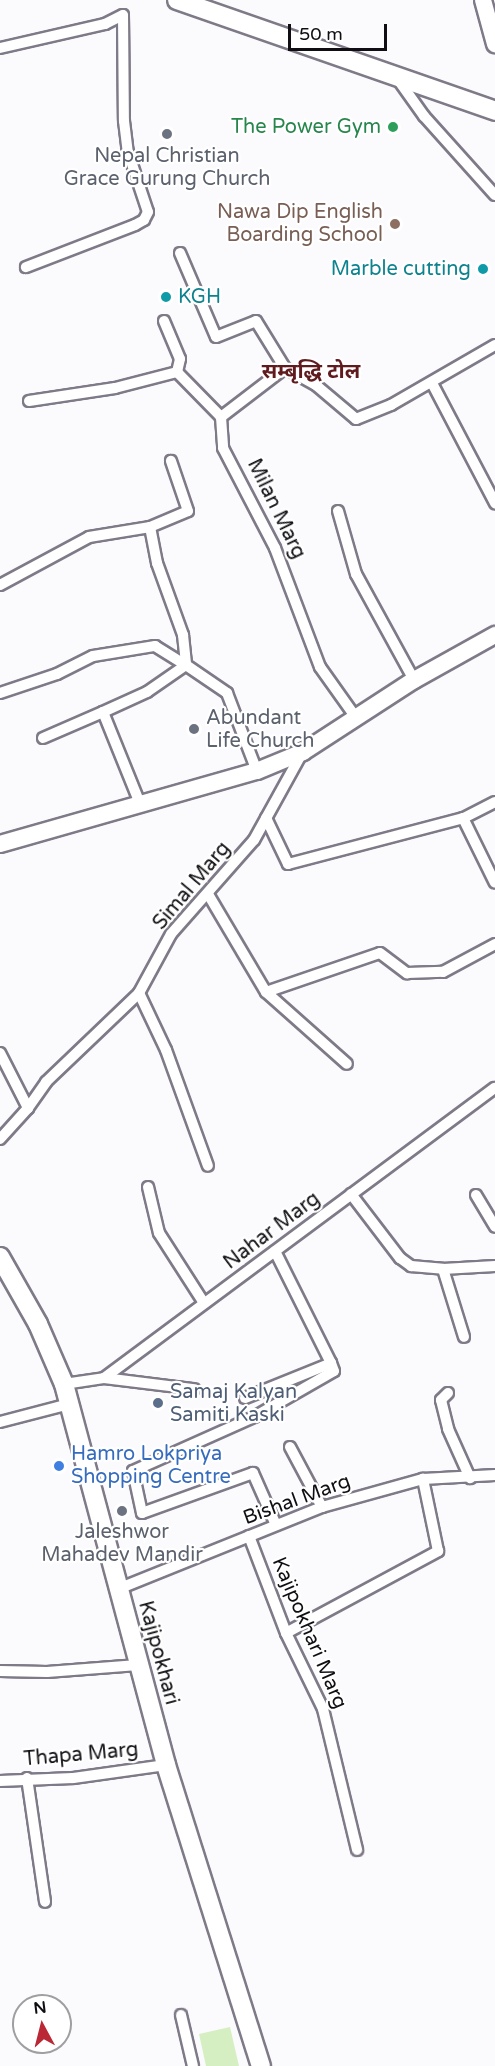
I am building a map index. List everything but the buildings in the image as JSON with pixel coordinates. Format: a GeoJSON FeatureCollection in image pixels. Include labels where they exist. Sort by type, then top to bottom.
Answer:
{"type":"FeatureCollection","features":[{"type":"Feature","properties":{"kind":"main road"},"geometry":{"type":"LineString","coordinates":[[177,0],[495,111]]}},
{"type":"Feature","properties":{"kind":"main road"},"geometry":{"type":"LineString","coordinates":[[487,1],[495,44]]}},
{"type":"Feature","properties":{"kind":"main road"},"geometry":{"type":"LineString","coordinates":[[0,844],[141,806],[257,771],[303,752],[414,680],[494,640]]}},
{"type":"Feature","properties":{"kind":"main road","name":"Kajipokhari"},"geometry":{"type":"LineString","coordinates":[[0,1257],[38,1324],[64,1384],[166,1765],[261,2066]]}},
{"type":"Feature","properties":{"kind":"street"},"geometry":{"type":"LineString","coordinates":[[0,48],[105,24],[123,15],[126,131],[148,212],[144,220],[135,225],[26,267]]}},
{"type":"Feature","properties":{"kind":"street"},"geometry":{"type":"LineString","coordinates":[[395,75],[424,116],[495,195]]}},
{"type":"Feature","properties":{"kind":"street"},"geometry":{"type":"LineString","coordinates":[[180,254],[204,314],[220,338],[256,321],[285,368],[316,386],[357,419],[432,383],[495,345]]}},
{"type":"Feature","properties":{"kind":"street"},"geometry":{"type":"LineString","coordinates":[[164,321],[180,359],[177,372]]}},
{"type":"Feature","properties":{"kind":"street"},"geometry":{"type":"LineString","coordinates":[[177,372],[221,417],[285,368]]}},
{"type":"Feature","properties":{"kind":"street"},"geometry":{"type":"LineString","coordinates":[[29,401],[115,388],[177,372]]}},
{"type":"Feature","properties":{"kind":"street"},"geometry":{"type":"LineString","coordinates":[[432,383],[495,503]]}},
{"type":"Feature","properties":{"kind":"street","name":"Milan Marg"},"geometry":{"type":"LineString","coordinates":[[221,417],[223,448],[275,548],[320,667],[357,719]]}},
{"type":"Feature","properties":{"kind":"street"},"geometry":{"type":"LineString","coordinates":[[0,585],[89,537],[150,527],[188,511],[171,461]]}},
{"type":"Feature","properties":{"kind":"street"},"geometry":{"type":"LineString","coordinates":[[338,512],[356,574],[414,680]]}},
{"type":"Feature","properties":{"kind":"street"},"geometry":{"type":"LineString","coordinates":[[150,527],[157,563],[183,634],[186,665]]}},
{"type":"Feature","properties":{"kind":"street"},"geometry":{"type":"LineString","coordinates":[[0,693],[57,674],[93,656],[155,646],[227,693],[257,771]]}},
{"type":"Feature","properties":{"kind":"street"},"geometry":{"type":"LineString","coordinates":[[43,738],[147,692],[186,665]]}},
{"type":"Feature","properties":{"kind":"street"},"geometry":{"type":"LineString","coordinates":[[103,712],[141,806]]}},
{"type":"Feature","properties":{"kind":"street","name":"Simal Marg"},"geometry":{"type":"LineString","coordinates":[[0,1138],[28,1108],[46,1082],[139,993],[171,934],[254,840],[303,752]]}},
{"type":"Feature","properties":{"kind":"street"},"geometry":{"type":"LineString","coordinates":[[266,818],[288,864],[463,818],[495,802]]}},
{"type":"Feature","properties":{"kind":"street"},"geometry":{"type":"LineString","coordinates":[[463,818],[494,877]]}},
{"type":"Feature","properties":{"kind":"street"},"geometry":{"type":"LineString","coordinates":[[208,894],[266,992],[347,1064]]}},
{"type":"Feature","properties":{"kind":"street"},"geometry":{"type":"LineString","coordinates":[[266,992],[380,953],[407,973],[443,972],[495,944]]}},
{"type":"Feature","properties":{"kind":"street"},"geometry":{"type":"LineString","coordinates":[[139,993],[166,1050],[207,1166]]}},
{"type":"Feature","properties":{"kind":"street"},"geometry":{"type":"LineString","coordinates":[[0,1053],[28,1108]]}},
{"type":"Feature","properties":{"kind":"street","name":"Nahar Marg"},"geometry":{"type":"LineString","coordinates":[[64,1384],[104,1378],[495,1088]]}},
{"type":"Feature","properties":{"kind":"street"},"geometry":{"type":"LineString","coordinates":[[148,1186],[159,1233],[204,1303]]}},
{"type":"Feature","properties":{"kind":"street"},"geometry":{"type":"LineString","coordinates":[[351,1194],[400,1258],[411,1266],[443,1269],[495,1266]]}},
{"type":"Feature","properties":{"kind":"street"},"geometry":{"type":"LineString","coordinates":[[476,1195],[495,1227]]}},
{"type":"Feature","properties":{"kind":"street"},"geometry":{"type":"LineString","coordinates":[[276,1251],[334,1371],[208,1441],[133,1471],[142,1512],[253,1473],[276,1525]]}},
{"type":"Feature","properties":{"kind":"street"},"geometry":{"type":"LineString","coordinates":[[443,1269],[464,1336]]}},
{"type":"Feature","properties":{"kind":"street"},"geometry":{"type":"LineString","coordinates":[[245,1398],[331,1363]]}},
{"type":"Feature","properties":{"kind":"street"},"geometry":{"type":"LineString","coordinates":[[104,1378],[194,1389]]}},
{"type":"Feature","properties":{"kind":"street"},"geometry":{"type":"LineString","coordinates":[[448,1393],[441,1400],[448,1429],[470,1478]]}},
{"type":"Feature","properties":{"kind":"street"},"geometry":{"type":"LineString","coordinates":[[0,1422],[69,1404]]}},
{"type":"Feature","properties":{"kind":"street"},"geometry":{"type":"LineString","coordinates":[[290,1447],[322,1507]]}},
{"type":"Feature","properties":{"kind":"street","name":"Bishal Marg"},"geometry":{"type":"LineString","coordinates":[[118,1589],[322,1507],[423,1479],[495,1475]]}},
{"type":"Feature","properties":{"kind":"street"},"geometry":{"type":"LineString","coordinates":[[286,1633],[438,1551],[423,1479]]}},
{"type":"Feature","properties":{"kind":"street","name":"Kajipokhari Marg"},"geometry":{"type":"LineString","coordinates":[[249,1536],[286,1633],[323,1709],[357,1850]]}},
{"type":"Feature","properties":{"kind":"street"},"geometry":{"type":"LineString","coordinates":[[0,1671],[47,1672],[138,1665]]}},
{"type":"Feature","properties":{"kind":"street","name":"Thapa Marg"},"geometry":{"type":"LineString","coordinates":[[0,1781],[27,1778],[73,1778],[166,1765]]}},
{"type":"Feature","properties":{"kind":"street"},"geometry":{"type":"LineString","coordinates":[[27,1778],[45,1902]]}},
{"type":"Feature","properties":{"kind":"street"},"geometry":{"type":"LineString","coordinates":[[181,2015],[193,2066]]}},
{"type":"Feature","properties":{"kind":"green space"},"geometry":{"type":"Polygon","coordinates":[[[230,2027],[239,2066],[206,2066],[199,2034],[230,2027]]]}},
{"type":"Feature","properties":{"kind":"place","name":"The Power Gym"},"geometry":{"type":"Point","coordinates":[393,127]}},
{"type":"Feature","properties":{"kind":"place","name":"Nepal Christian Grace Gurung Church"},"geometry":{"type":"Point","coordinates":[167,134]}},
{"type":"Feature","properties":{"kind":"place","name":"Nawa Dip English Boarding School"},"geometry":{"type":"Point","coordinates":[395,224]}},
{"type":"Feature","properties":{"kind":"place","name":"Marble cutting"},"geometry":{"type":"Point","coordinates":[483,269]}},
{"type":"Feature","properties":{"kind":"place","name":"KGH"},"geometry":{"type":"Point","coordinates":[166,297]}},
{"type":"Feature","properties":{"kind":"place","name":"Abundant Life Church"},"geometry":{"type":"Point","coordinates":[194,729]}},
{"type":"Feature","properties":{"kind":"place","name":"Samaj Kalyan Samiti Kaski"},"geometry":{"type":"Point","coordinates":[158,1403]}},
{"type":"Feature","properties":{"kind":"place","name":"Hamro Lokpriya Shopping Centre"},"geometry":{"type":"Point","coordinates":[59,1466]}},
{"type":"Feature","properties":{"kind":"place","name":"Jaleshwor Mahadev Mandir"},"geometry":{"type":"Point","coordinates":[122,1511]}},
{"type":"Feature","properties":{"kind":"district","name":"सम्बृद्धि टोल"},"geometry":{"type":"Point","coordinates":[311,372]}}]}
